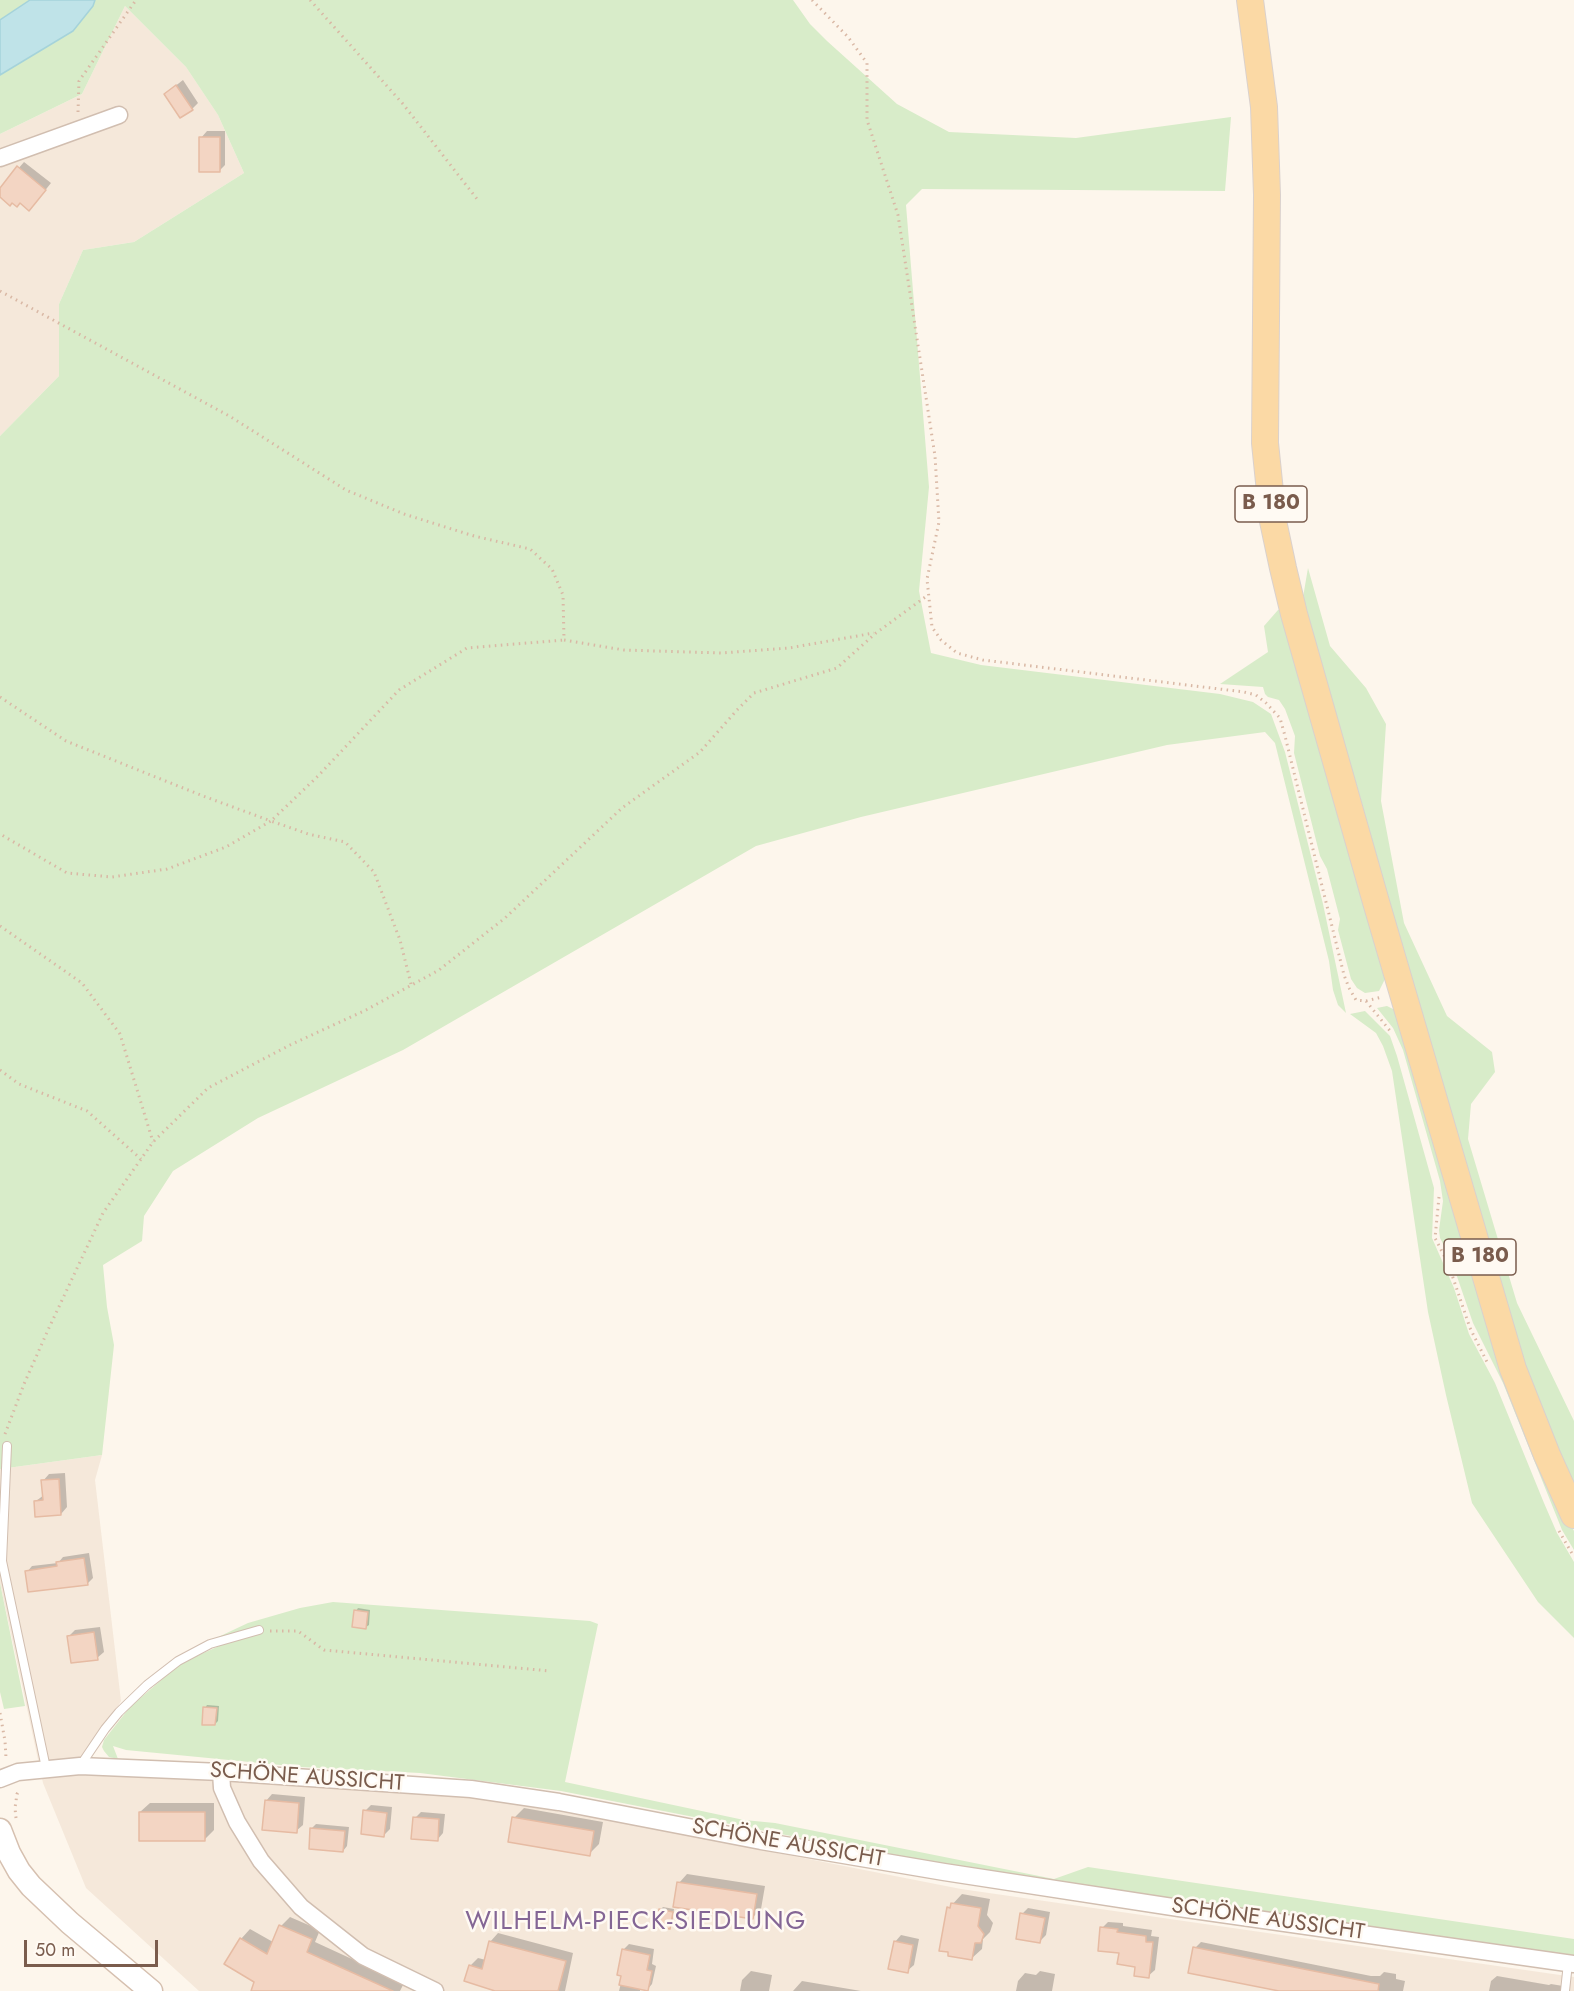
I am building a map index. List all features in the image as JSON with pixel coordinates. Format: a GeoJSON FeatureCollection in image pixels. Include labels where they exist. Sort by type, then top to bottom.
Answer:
{"type":"FeatureCollection","features":[{"type":"Feature","properties":{"kind":"main road","name":"B 180"},"geometry":{"type":"LineString","coordinates":[[1250,0],[1264,107],[1267,195],[1265,443],[1273,521],[1283,568],[1373,891],[1510,1359],[1547,1455],[1574,1515]]}},
{"type":"Feature","properties":{"kind":"street"},"geometry":{"type":"LineString","coordinates":[[0,158],[119,115]]}},
{"type":"Feature","properties":{"kind":"street","name":"SCHÖNE AUSSICHT"},"geometry":{"type":"LineString","coordinates":[[8,1775],[46,1768],[80,1766],[221,1772],[471,1789],[548,1800],[760,1841],[944,1872],[1179,1908],[1571,1963]]}},
{"type":"Feature","properties":{"kind":"street"},"geometry":{"type":"LineString","coordinates":[[221,1772],[222,1788],[237,1822],[261,1861],[300,1907],[363,1956],[435,1991]]}},
{"type":"Feature","properties":{"kind":"street"},"geometry":{"type":"LineString","coordinates":[[8,1828],[9,1853],[31,1886],[70,1923],[151,1991]]}},
{"type":"Feature","properties":{"kind":"lane"},"geometry":{"type":"LineString","coordinates":[[7,1446],[2,1562],[46,1768]]}},
{"type":"Feature","properties":{"kind":"lane"},"geometry":{"type":"LineString","coordinates":[[80,1766],[91,1747],[119,1712],[147,1685],[178,1661],[210,1644],[259,1630]]}},
{"type":"Feature","properties":{"kind":"lane"},"geometry":{"type":"LineString","coordinates":[[1565,1991],[1571,1963]]}},
{"type":"Feature","properties":{"kind":"path"},"geometry":{"type":"LineString","coordinates":[[78,130],[79,81],[136,0]]}},
{"type":"Feature","properties":{"kind":"path"},"geometry":{"type":"LineString","coordinates":[[310,0],[403,104],[477,199]]}},
{"type":"Feature","properties":{"kind":"path"},"geometry":{"type":"LineString","coordinates":[[812,0],[848,37],[867,63],[867,120],[898,215],[935,456],[939,522],[927,579],[932,627],[941,640],[957,653],[983,660],[1244,692],[1256,695],[1274,710],[1280,718],[1285,736],[1344,975],[1356,1000],[1366,1001]]}},
{"type":"Feature","properties":{"kind":"path"},"geometry":{"type":"LineString","coordinates":[[0,291],[231,417],[346,490],[404,514],[474,536],[530,549],[552,568],[563,595],[564,640]]}},
{"type":"Feature","properties":{"kind":"path"},"geometry":{"type":"LineString","coordinates":[[4,1436],[28,1373],[103,1213],[153,1142],[208,1088],[290,1045],[351,1018],[439,970],[505,918],[622,808],[700,753],[736,710],[754,693],[837,668],[876,633],[928,595]]}},
{"type":"Feature","properties":{"kind":"path"},"geometry":{"type":"LineString","coordinates":[[0,834],[67,873],[112,877],[167,869],[226,847],[271,821],[318,776],[399,690],[467,648],[564,640],[624,650],[722,653],[789,648],[876,633]]}},
{"type":"Feature","properties":{"kind":"path"},"geometry":{"type":"LineString","coordinates":[[0,697],[66,741],[271,821],[308,834],[345,842],[374,872],[400,940],[411,985]]}},
{"type":"Feature","properties":{"kind":"path"},"geometry":{"type":"LineString","coordinates":[[0,926],[82,983],[120,1034],[153,1142]]}},
{"type":"Feature","properties":{"kind":"path"},"geometry":{"type":"LineString","coordinates":[[0,1070],[19,1084],[87,1111],[141,1158]]}},
{"type":"Feature","properties":{"kind":"path"},"geometry":{"type":"LineString","coordinates":[[259,1630],[298,1631],[324,1650],[550,1671]]}},
{"type":"Feature","properties":{"kind":"path"},"geometry":{"type":"LineString","coordinates":[[0,1713],[8,1775],[22,1786],[17,1794],[15,1809],[8,1828]]}},
{"type":"Feature","properties":{"kind":"shaded area"},"geometry":{"type":"Polygon","coordinates":[[[125,6],[186,67],[218,115],[244,173],[134,242],[83,250],[59,304],[59,376],[0,436],[0,134],[82,94],[125,6]]]}},
{"type":"Feature","properties":{"kind":"shaded area"},"geometry":{"type":"Polygon","coordinates":[[[102,1455],[95,1480],[121,1701],[80,1775],[205,1779],[475,1797],[625,1823],[961,1889],[1574,1977],[1574,1991],[199,1991],[86,1888],[43,1783],[0,1583],[0,1469],[102,1455]]]}},
{"type":"Feature","properties":{"kind":"green space"},"geometry":{"type":"Polygon","coordinates":[[[0,0],[793,0],[810,24],[827,41],[897,104],[949,132],[1076,138],[1231,117],[1225,191],[922,189],[906,205],[929,487],[919,591],[931,653],[981,665],[1220,694],[1253,702],[1271,714],[1285,752],[1323,904],[1346,1013],[1338,1005],[1333,990],[1329,961],[1275,743],[1265,732],[1167,745],[861,817],[756,846],[403,1050],[258,1118],[173,1171],[144,1216],[142,1241],[103,1265],[114,1345],[102,1455],[0,1469],[0,436],[59,376],[59,304],[83,250],[134,242],[244,173],[218,115],[186,67],[125,6],[82,94],[0,134],[0,0]]]}},
{"type":"Feature","properties":{"kind":"green space"},"geometry":{"type":"Polygon","coordinates":[[[1308,568],[1330,646],[1366,688],[1386,724],[1381,801],[1404,923],[1447,1016],[1492,1052],[1495,1072],[1471,1104],[1468,1139],[1517,1303],[1574,1421],[1574,1487],[1527,1369],[1474,1202],[1357,786],[1302,603],[1308,568]]]}},
{"type":"Feature","properties":{"kind":"green space"},"geometry":{"type":"Polygon","coordinates":[[[1285,608],[1389,971],[1379,991],[1365,993],[1357,988],[1351,979],[1338,930],[1340,919],[1327,869],[1320,856],[1294,753],[1295,736],[1285,709],[1279,700],[1265,694],[1263,687],[1220,684],[1268,652],[1264,626],[1278,610],[1285,608]]]}},
{"type":"Feature","properties":{"kind":"green space"},"geometry":{"type":"Polygon","coordinates":[[[1387,1006],[1395,1010],[1554,1491],[1574,1531],[1574,1550],[1562,1530],[1503,1383],[1473,1323],[1451,1259],[1440,1238],[1443,1201],[1440,1181],[1403,1050],[1393,1028],[1377,1008],[1387,1006]]]}},
{"type":"Feature","properties":{"kind":"green space"},"geometry":{"type":"Polygon","coordinates":[[[1365,1011],[1390,1036],[1397,1056],[1434,1188],[1432,1238],[1454,1288],[1469,1334],[1495,1383],[1557,1533],[1574,1562],[1574,1638],[1538,1602],[1472,1503],[1428,1312],[1392,1071],[1376,1033],[1350,1014],[1365,1011]]]}},
{"type":"Feature","properties":{"kind":"green space"},"geometry":{"type":"Polygon","coordinates":[[[0,1583],[25,1706],[4,1709],[0,1692],[0,1583]]]}},
{"type":"Feature","properties":{"kind":"green space"},"geometry":{"type":"Polygon","coordinates":[[[333,1602],[590,1621],[598,1624],[565,1782],[744,1820],[775,1823],[1054,1879],[1088,1867],[1574,1939],[1574,1957],[1016,1880],[561,1791],[420,1773],[301,1767],[126,1750],[113,1746],[118,1759],[109,1757],[104,1751],[102,1747],[104,1740],[130,1707],[181,1663],[226,1643],[260,1634],[257,1627],[214,1639],[248,1623],[300,1608],[333,1602]]]}},
{"type":"Feature","properties":{"kind":"water"},"geometry":{"type":"Polygon","coordinates":[[[30,0],[95,0],[93,6],[73,31],[0,75],[0,20],[30,0]]]}},
{"type":"Feature","properties":{"kind":"building"},"geometry":{"type":"Polygon","coordinates":[[[176,85],[193,110],[180,118],[164,94],[176,85]]]}},
{"type":"Feature","properties":{"kind":"building"},"geometry":{"type":"Polygon","coordinates":[[[199,137],[220,137],[220,172],[199,172],[199,137]]]}},
{"type":"Feature","properties":{"kind":"building"},"geometry":{"type":"Polygon","coordinates":[[[17,166],[46,190],[29,211],[20,203],[17,207],[12,203],[10,206],[0,197],[0,188],[17,166]]]}},
{"type":"Feature","properties":{"kind":"building"},"geometry":{"type":"Polygon","coordinates":[[[59,1479],[61,1515],[35,1517],[34,1501],[43,1500],[41,1480],[59,1479]]]}},
{"type":"Feature","properties":{"kind":"building"},"geometry":{"type":"Polygon","coordinates":[[[84,1558],[88,1585],[28,1592],[25,1571],[57,1566],[56,1562],[84,1558]]]}},
{"type":"Feature","properties":{"kind":"building"},"geometry":{"type":"Polygon","coordinates":[[[354,1610],[368,1612],[366,1629],[352,1627],[354,1610]]]}},
{"type":"Feature","properties":{"kind":"building"},"geometry":{"type":"Polygon","coordinates":[[[94,1632],[98,1660],[71,1663],[67,1636],[94,1632]]]}},
{"type":"Feature","properties":{"kind":"building"},"geometry":{"type":"Polygon","coordinates":[[[203,1707],[217,1708],[215,1725],[202,1725],[203,1707]]]}},
{"type":"Feature","properties":{"kind":"building"},"geometry":{"type":"Polygon","coordinates":[[[265,1800],[299,1803],[297,1833],[262,1830],[265,1800]]]}},
{"type":"Feature","properties":{"kind":"building"},"geometry":{"type":"Polygon","coordinates":[[[363,1810],[387,1813],[384,1837],[361,1834],[363,1810]]]}},
{"type":"Feature","properties":{"kind":"building"},"geometry":{"type":"Polygon","coordinates":[[[139,1812],[205,1812],[205,1841],[139,1841],[139,1812]]]}},
{"type":"Feature","properties":{"kind":"building"},"geometry":{"type":"Polygon","coordinates":[[[413,1817],[439,1819],[438,1841],[411,1839],[413,1817]]]}},
{"type":"Feature","properties":{"kind":"building"},"geometry":{"type":"Polygon","coordinates":[[[512,1817],[594,1831],[590,1856],[508,1842],[512,1817]]]}},
{"type":"Feature","properties":{"kind":"building"},"geometry":{"type":"Polygon","coordinates":[[[310,1828],[345,1831],[343,1852],[309,1849],[310,1828]]]}},
{"type":"Feature","properties":{"kind":"building"},"geometry":{"type":"Polygon","coordinates":[[[677,1882],[757,1894],[753,1919],[673,1907],[677,1882]]]}},
{"type":"Feature","properties":{"kind":"building"},"geometry":{"type":"Polygon","coordinates":[[[951,1903],[981,1908],[978,1926],[984,1934],[981,1943],[975,1943],[972,1960],[948,1956],[948,1952],[939,1951],[947,1907],[950,1908],[951,1903]]]}},
{"type":"Feature","properties":{"kind":"building"},"geometry":{"type":"Polygon","coordinates":[[[659,1909],[673,1912],[670,1929],[656,1927],[659,1909]]]}},
{"type":"Feature","properties":{"kind":"building"},"geometry":{"type":"Polygon","coordinates":[[[1020,1913],[1045,1918],[1040,1943],[1016,1939],[1020,1913]]]}},
{"type":"Feature","properties":{"kind":"building"},"geometry":{"type":"Polygon","coordinates":[[[279,1925],[312,1939],[307,1952],[393,1991],[251,1991],[254,1982],[224,1964],[240,1938],[267,1954],[279,1925]]]}},
{"type":"Feature","properties":{"kind":"building"},"geometry":{"type":"Polygon","coordinates":[[[1100,1927],[1146,1936],[1146,1942],[1153,1942],[1149,1978],[1134,1976],[1135,1967],[1117,1964],[1119,1953],[1098,1951],[1100,1927]]]}},
{"type":"Feature","properties":{"kind":"building"},"geometry":{"type":"Polygon","coordinates":[[[489,1941],[566,1961],[558,1991],[495,1991],[464,1981],[469,1965],[482,1969],[489,1941]]]}},
{"type":"Feature","properties":{"kind":"building"},"geometry":{"type":"Polygon","coordinates":[[[894,1941],[913,1945],[908,1973],[888,1969],[894,1941]]]}},
{"type":"Feature","properties":{"kind":"building"},"geometry":{"type":"Polygon","coordinates":[[[1193,1947],[1379,1984],[1378,1991],[1279,1991],[1188,1973],[1193,1947]]]}},
{"type":"Feature","properties":{"kind":"building"},"geometry":{"type":"Polygon","coordinates":[[[622,1949],[650,1955],[647,1970],[652,1971],[648,1991],[619,1985],[621,1976],[617,1975],[622,1949]]]}},
{"type":"Feature","properties":{"kind":"district","name":"WILHELM-PIECK-SIEDLUNG"},"geometry":{"type":"Point","coordinates":[636,1923]}}]}
